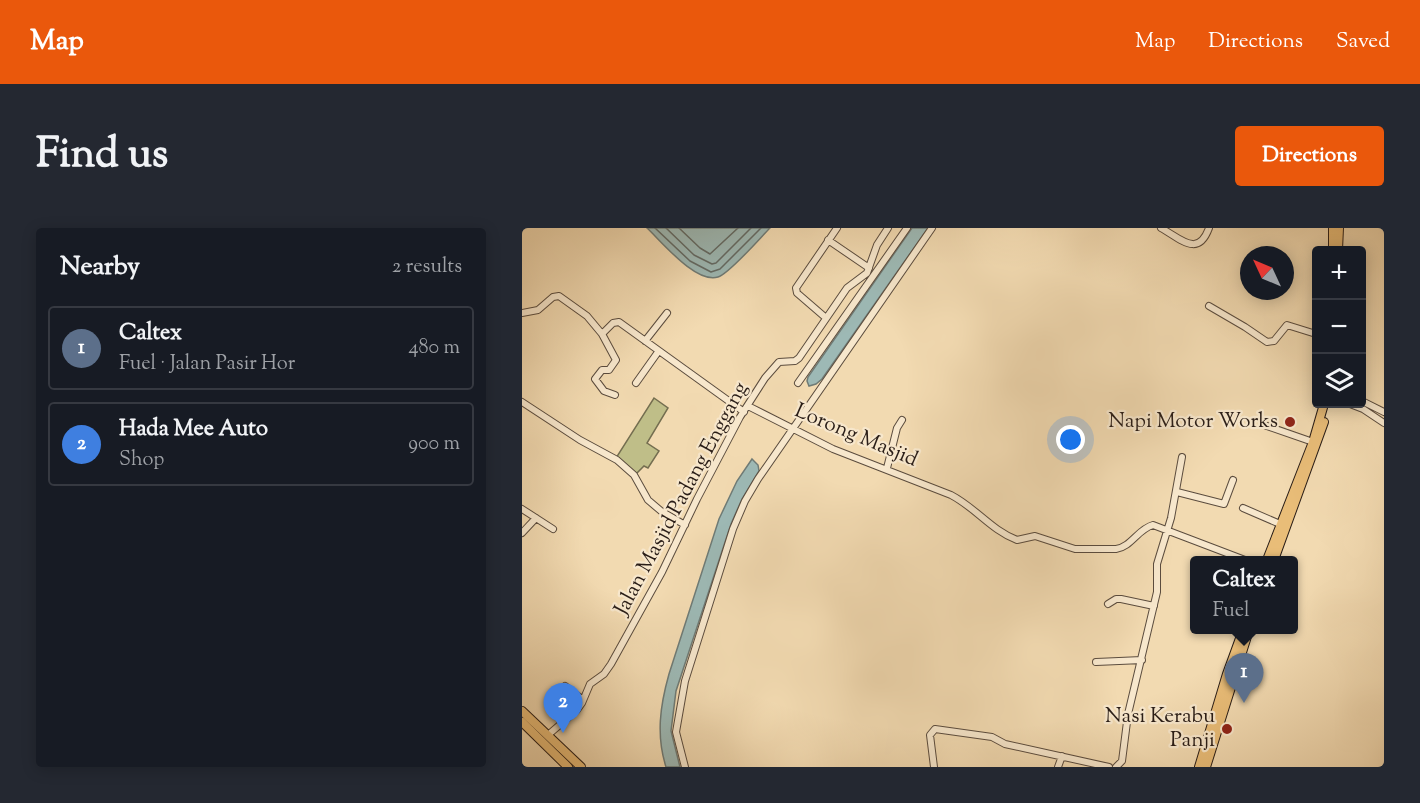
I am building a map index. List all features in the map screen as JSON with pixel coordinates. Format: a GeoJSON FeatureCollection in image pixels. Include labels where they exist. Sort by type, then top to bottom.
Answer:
{"type":"FeatureCollection","features":[{"type":"Feature","properties":{"kind":"main road"},"geometry":{"type":"LineString","coordinates":[[1332,246],[1333,228]]}},
{"type":"Feature","properties":{"kind":"main road"},"geometry":{"type":"LineString","coordinates":[[1338,246],[1339,228]]}},
{"type":"Feature","properties":{"kind":"main road"},"geometry":{"type":"LineString","coordinates":[[1269,556],[1326,408]]}},
{"type":"Feature","properties":{"kind":"main road"},"geometry":{"type":"LineString","coordinates":[[1276,556],[1318,444],[1327,408]]}},
{"type":"Feature","properties":{"kind":"main road"},"geometry":{"type":"LineString","coordinates":[[1198,767],[1242,634]]}},
{"type":"Feature","properties":{"kind":"main road"},"geometry":{"type":"LineString","coordinates":[[1206,767],[1248,634]]}},
{"type":"Feature","properties":{"kind":"main road"},"geometry":{"type":"LineString","coordinates":[[522,711],[581,767]]}},
{"type":"Feature","properties":{"kind":"main road"},"geometry":{"type":"LineString","coordinates":[[522,711],[570,767]]}},
{"type":"Feature","properties":{"kind":"main road"},"geometry":{"type":"LineString","coordinates":[[522,722],[570,767]]}},
{"type":"Feature","properties":{"kind":"main road"},"geometry":{"type":"LineString","coordinates":[[543,743],[563,767]]}},
{"type":"Feature","properties":{"kind":"street"},"geometry":{"type":"LineString","coordinates":[[826,318],[797,293],[796,288],[837,228]]}},
{"type":"Feature","properties":{"kind":"street","name":"Jalan Masjid Padang Enggang"},"geometry":{"type":"LineString","coordinates":[[548,735],[577,710],[590,684],[604,674],[625,642],[686,525],[712,469],[746,409],[774,366],[779,362],[797,360],[850,285],[862,278],[869,268],[888,228]]}},
{"type":"Feature","properties":{"kind":"street"},"geometry":{"type":"LineString","coordinates":[[798,383],[907,228]]}},
{"type":"Feature","properties":{"kind":"street"},"geometry":{"type":"LineString","coordinates":[[685,767],[676,732],[680,699],[723,559],[745,501],[932,228]]}},
{"type":"Feature","properties":{"kind":"street"},"geometry":{"type":"LineString","coordinates":[[1161,228],[1192,244],[1199,244],[1205,241],[1209,228]]}},
{"type":"Feature","properties":{"kind":"street"},"geometry":{"type":"LineString","coordinates":[[828,240],[869,268]]}},
{"type":"Feature","properties":{"kind":"street"},"geometry":{"type":"LineString","coordinates":[[522,322],[523,313],[538,310],[553,297],[559,296],[587,316],[602,334],[615,361],[609,370],[601,370],[595,379],[604,391],[615,395]]}},
{"type":"Feature","properties":{"kind":"street"},"geometry":{"type":"LineString","coordinates":[[1209,306],[1267,342],[1274,341],[1287,326],[1312,333]]}},
{"type":"Feature","properties":{"kind":"street"},"geometry":{"type":"LineString","coordinates":[[645,341],[667,313]]}},
{"type":"Feature","properties":{"kind":"street","name":"Lorong Masjid"},"geometry":{"type":"LineString","coordinates":[[602,334],[617,322],[658,352],[746,409],[848,456],[887,468],[951,495],[968,504],[993,527],[1017,540],[1040,537],[1066,547],[1116,549],[1122,548],[1149,526],[1153,525],[1168,530]]}},
{"type":"Feature","properties":{"kind":"street"},"geometry":{"type":"LineString","coordinates":[[636,383],[658,352]]}},
{"type":"Feature","properties":{"kind":"street"},"geometry":{"type":"LineString","coordinates":[[522,402],[580,440],[617,460],[634,475],[648,500],[661,511],[686,525]]}},
{"type":"Feature","properties":{"kind":"street"},"geometry":{"type":"LineString","coordinates":[[1366,403],[1384,412]]}},
{"type":"Feature","properties":{"kind":"street"},"geometry":{"type":"LineString","coordinates":[[1359,408],[1384,423]]}},
{"type":"Feature","properties":{"kind":"street"},"geometry":{"type":"LineString","coordinates":[[887,468],[897,428],[902,420]]}},
{"type":"Feature","properties":{"kind":"street"},"geometry":{"type":"LineString","coordinates":[[1264,425],[1313,442]]}},
{"type":"Feature","properties":{"kind":"street"},"geometry":{"type":"LineString","coordinates":[[1116,767],[1122,761],[1128,714],[1158,584],[1157,564],[1177,492],[1182,457]]}},
{"type":"Feature","properties":{"kind":"street"},"geometry":{"type":"LineString","coordinates":[[1177,492],[1224,504],[1233,480]]}},
{"type":"Feature","properties":{"kind":"street"},"geometry":{"type":"LineString","coordinates":[[1243,508],[1280,524]]}},
{"type":"Feature","properties":{"kind":"street"},"geometry":{"type":"LineString","coordinates":[[522,509],[552,529]]}},
{"type":"Feature","properties":{"kind":"street"},"geometry":{"type":"LineString","coordinates":[[522,533],[536,518]]}},
{"type":"Feature","properties":{"kind":"street"},"geometry":{"type":"LineString","coordinates":[[1168,530],[1233,556]]}},
{"type":"Feature","properties":{"kind":"street"},"geometry":{"type":"LineString","coordinates":[[1108,604],[1121,599],[1154,606]]}},
{"type":"Feature","properties":{"kind":"street"},"geometry":{"type":"LineString","coordinates":[[1096,662],[1142,660]]}},
{"type":"Feature","properties":{"kind":"street"},"geometry":{"type":"LineString","coordinates":[[565,686],[583,700]]}},
{"type":"Feature","properties":{"kind":"street"},"geometry":{"type":"LineString","coordinates":[[934,767],[930,735],[935,729],[992,737],[1005,744],[1109,767]]}},
{"type":"Feature","properties":{"kind":"street"},"geometry":{"type":"LineString","coordinates":[[1058,767],[1062,756]]}},
{"type":"Feature","properties":{"kind":"shaded area"},"geometry":{"type":"Polygon","coordinates":[[[654,398],[668,408],[647,443],[659,451],[648,468],[644,466],[636,474],[616,458],[654,398]]]}},
{"type":"Feature","properties":{"kind":"water"},"geometry":{"type":"Polygon","coordinates":[[[647,228],[770,228],[723,274],[718,277],[709,277],[690,268],[647,228]]]}},
{"type":"Feature","properties":{"kind":"water"},"geometry":{"type":"Polygon","coordinates":[[[912,228],[928,228],[822,379],[809,386],[808,377],[912,228]]]}},
{"type":"Feature","properties":{"kind":"water"},"geometry":{"type":"Polygon","coordinates":[[[752,459],[758,465],[759,471],[742,499],[731,524],[676,691],[671,731],[680,767],[666,767],[661,743],[660,720],[669,674],[719,519],[737,481],[752,459]]]}},
{"type":"Feature","properties":{"kind":"place","name":"Napi Motor Works"},"geometry":{"type":"Point","coordinates":[1290,422]}},
{"type":"Feature","properties":{"kind":"place","name":"Caltex"},"geometry":{"type":"Point","coordinates":[1244,703]}},
{"type":"Feature","properties":{"kind":"place","name":"Nasi Kerabu Panji"},"geometry":{"type":"Point","coordinates":[1227,729]}},
{"type":"Feature","properties":{"kind":"place","name":"Hada Mee Auto"},"geometry":{"type":"Point","coordinates":[563,733]}}]}
